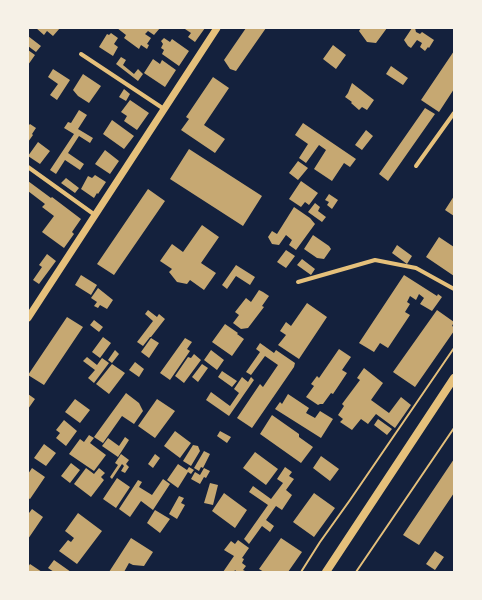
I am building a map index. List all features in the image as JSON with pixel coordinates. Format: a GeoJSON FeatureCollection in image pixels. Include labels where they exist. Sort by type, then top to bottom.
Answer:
{"type":"FeatureCollection","features":[{"type":"Feature","properties":{"kind":"main road"},"geometry":{"type":"LineString","coordinates":[[326,572],[454,378]]}},
{"type":"Feature","properties":{"kind":"street"},"geometry":{"type":"LineString","coordinates":[[28,318],[217,28]]}},
{"type":"Feature","properties":{"kind":"street"},"geometry":{"type":"LineString","coordinates":[[81,54],[164,109]]}},
{"type":"Feature","properties":{"kind":"street"},"geometry":{"type":"LineString","coordinates":[[416,166],[454,113]]}},
{"type":"Feature","properties":{"kind":"street"},"geometry":{"type":"LineString","coordinates":[[28,167],[96,215]]}},
{"type":"Feature","properties":{"kind":"street"},"geometry":{"type":"LineString","coordinates":[[298,282],[375,260],[416,268],[454,289]]}},
{"type":"Feature","properties":{"kind":"path"},"geometry":{"type":"LineString","coordinates":[[301,572],[320,542],[454,348]]}},
{"type":"Feature","properties":{"kind":"path"},"geometry":{"type":"LineString","coordinates":[[356,572],[454,428]]}},
{"type":"Feature","properties":{"kind":"building"},"geometry":{"type":"Polygon","coordinates":[[[36,28],[60,28],[53,36],[47,31],[44,35],[36,28]]]}},
{"type":"Feature","properties":{"kind":"building"},"geometry":{"type":"Polygon","coordinates":[[[117,28],[160,28],[154,35],[148,31],[145,34],[151,38],[147,44],[149,45],[147,49],[141,45],[139,49],[124,38],[126,35],[117,28]]]}},
{"type":"Feature","properties":{"kind":"building"},"geometry":{"type":"Polygon","coordinates":[[[205,28],[195,42],[188,37],[191,33],[185,29],[205,28]]]}},
{"type":"Feature","properties":{"kind":"building"},"geometry":{"type":"Polygon","coordinates":[[[246,28],[266,28],[236,71],[230,69],[224,60],[246,28]]]}},
{"type":"Feature","properties":{"kind":"building"},"geometry":{"type":"Polygon","coordinates":[[[361,28],[387,28],[376,43],[367,42],[359,31],[361,28]]]}},
{"type":"Feature","properties":{"kind":"building"},"geometry":{"type":"Polygon","coordinates":[[[412,28],[415,28],[416,32],[420,34],[422,32],[434,40],[425,51],[420,47],[422,43],[417,40],[411,48],[404,40],[412,28]]]}},
{"type":"Feature","properties":{"kind":"building"},"geometry":{"type":"Polygon","coordinates":[[[111,33],[118,38],[114,44],[118,47],[113,56],[99,47],[107,34],[109,35],[111,33]]]}},
{"type":"Feature","properties":{"kind":"building"},"geometry":{"type":"Polygon","coordinates":[[[28,36],[41,46],[36,52],[28,46],[28,36]]]}},
{"type":"Feature","properties":{"kind":"building"},"geometry":{"type":"Polygon","coordinates":[[[164,38],[170,42],[172,39],[189,51],[179,66],[162,54],[164,50],[161,48],[163,44],[161,41],[164,38]]]}},
{"type":"Feature","properties":{"kind":"building"},"geometry":{"type":"Polygon","coordinates":[[[333,45],[346,55],[336,69],[323,59],[333,45]]]}},
{"type":"Feature","properties":{"kind":"building"},"geometry":{"type":"Polygon","coordinates":[[[28,50],[35,55],[28,65],[28,50]]]}},
{"type":"Feature","properties":{"kind":"building"},"geometry":{"type":"Polygon","coordinates":[[[454,51],[454,89],[439,112],[421,100],[454,51]]]}},
{"type":"Feature","properties":{"kind":"building"},"geometry":{"type":"Polygon","coordinates":[[[121,57],[126,60],[123,65],[134,74],[138,69],[143,74],[138,81],[116,64],[121,57]]]}},
{"type":"Feature","properties":{"kind":"building"},"geometry":{"type":"Polygon","coordinates":[[[153,59],[160,64],[162,60],[176,70],[165,87],[144,73],[153,59]]]}},
{"type":"Feature","properties":{"kind":"building"},"geometry":{"type":"Polygon","coordinates":[[[391,66],[408,78],[403,85],[386,74],[391,66]]]}},
{"type":"Feature","properties":{"kind":"building"},"geometry":{"type":"Polygon","coordinates":[[[53,69],[70,80],[57,100],[50,95],[58,84],[48,77],[53,69]]]}},
{"type":"Feature","properties":{"kind":"building"},"geometry":{"type":"Polygon","coordinates":[[[83,74],[101,86],[89,103],[78,96],[73,90],[83,74]]]}},
{"type":"Feature","properties":{"kind":"building"},"geometry":{"type":"Polygon","coordinates":[[[213,77],[229,88],[204,125],[225,139],[215,153],[181,130],[189,119],[186,117],[213,77]]]}},
{"type":"Feature","properties":{"kind":"building"},"geometry":{"type":"Polygon","coordinates":[[[352,83],[374,100],[367,110],[362,107],[359,110],[345,97],[352,83]]]}},
{"type":"Feature","properties":{"kind":"building"},"geometry":{"type":"Polygon","coordinates":[[[124,89],[130,94],[126,101],[119,97],[124,89]]]}},
{"type":"Feature","properties":{"kind":"building"},"geometry":{"type":"Polygon","coordinates":[[[130,100],[149,113],[137,130],[124,121],[127,116],[121,112],[130,100]]]}},
{"type":"Feature","properties":{"kind":"building"},"geometry":{"type":"Polygon","coordinates":[[[425,108],[435,114],[388,181],[379,174],[425,108]]]}},
{"type":"Feature","properties":{"kind":"building"},"geometry":{"type":"Polygon","coordinates":[[[79,110],[87,115],[78,129],[93,138],[90,143],[79,136],[68,153],[84,164],[80,170],[65,160],[56,174],[50,170],[74,134],[64,128],[68,122],[71,123],[79,110]]]}},
{"type":"Feature","properties":{"kind":"building"},"geometry":{"type":"Polygon","coordinates":[[[112,120],[134,136],[124,149],[103,134],[112,120]]]}},
{"type":"Feature","properties":{"kind":"building"},"geometry":{"type":"Polygon","coordinates":[[[303,123],[356,159],[350,167],[344,163],[332,181],[314,169],[326,150],[319,145],[306,163],[299,158],[308,144],[295,135],[303,123]]]}},
{"type":"Feature","properties":{"kind":"building"},"geometry":{"type":"Polygon","coordinates":[[[30,124],[36,128],[28,142],[28,126],[30,124]]]}},
{"type":"Feature","properties":{"kind":"building"},"geometry":{"type":"Polygon","coordinates":[[[366,130],[373,136],[362,150],[355,145],[366,130]]]}},
{"type":"Feature","properties":{"kind":"building"},"geometry":{"type":"Polygon","coordinates":[[[38,142],[50,151],[40,164],[28,156],[38,142]]]}},
{"type":"Feature","properties":{"kind":"building"},"geometry":{"type":"Polygon","coordinates":[[[189,149],[262,196],[243,226],[170,179],[189,149]]]}},
{"type":"Feature","properties":{"kind":"building"},"geometry":{"type":"Polygon","coordinates":[[[105,150],[119,161],[110,174],[95,164],[105,150]]]}},
{"type":"Feature","properties":{"kind":"building"},"geometry":{"type":"Polygon","coordinates":[[[298,161],[308,168],[298,180],[289,173],[298,161]]]}},
{"type":"Feature","properties":{"kind":"building"},"geometry":{"type":"Polygon","coordinates":[[[95,175],[106,182],[94,198],[81,189],[88,176],[92,178],[95,175]]]}},
{"type":"Feature","properties":{"kind":"building"},"geometry":{"type":"Polygon","coordinates":[[[66,178],[79,188],[75,193],[61,183],[66,178]]]}},
{"type":"Feature","properties":{"kind":"building"},"geometry":{"type":"Polygon","coordinates":[[[28,181],[81,219],[72,232],[74,234],[64,248],[42,232],[54,216],[42,207],[45,204],[28,191],[28,181]]]}},
{"type":"Feature","properties":{"kind":"building"},"geometry":{"type":"Polygon","coordinates":[[[301,181],[318,193],[309,205],[305,202],[301,207],[289,199],[301,181]]]}},
{"type":"Feature","properties":{"kind":"building"},"geometry":{"type":"Polygon","coordinates":[[[148,189],[165,201],[114,275],[97,264],[148,189]]]}},
{"type":"Feature","properties":{"kind":"building"},"geometry":{"type":"Polygon","coordinates":[[[329,194],[338,200],[332,209],[327,205],[329,202],[325,200],[329,194]]]}},
{"type":"Feature","properties":{"kind":"building"},"geometry":{"type":"Polygon","coordinates":[[[454,196],[454,216],[445,210],[454,196]]]}},
{"type":"Feature","properties":{"kind":"building"},"geometry":{"type":"Polygon","coordinates":[[[315,203],[320,207],[318,211],[326,217],[322,222],[308,212],[315,203]]]}},
{"type":"Feature","properties":{"kind":"building"},"geometry":{"type":"Polygon","coordinates":[[[294,207],[310,218],[315,224],[296,250],[289,245],[292,240],[286,235],[279,245],[272,244],[268,237],[272,231],[277,234],[294,207]]]}},
{"type":"Feature","properties":{"kind":"building"},"geometry":{"type":"Polygon","coordinates":[[[202,225],[219,237],[201,263],[216,273],[204,290],[190,280],[187,284],[177,282],[169,272],[172,269],[160,261],[172,244],[183,252],[202,225]]]}},
{"type":"Feature","properties":{"kind":"building"},"geometry":{"type":"Polygon","coordinates":[[[313,235],[331,249],[324,259],[317,258],[304,249],[313,235]]]}},
{"type":"Feature","properties":{"kind":"building"},"geometry":{"type":"Polygon","coordinates":[[[439,237],[454,247],[454,276],[426,257],[439,237]]]}},
{"type":"Feature","properties":{"kind":"building"},"geometry":{"type":"Polygon","coordinates":[[[397,245],[412,256],[407,264],[392,253],[397,245]]]}},
{"type":"Feature","properties":{"kind":"building"},"geometry":{"type":"Polygon","coordinates":[[[286,250],[295,256],[286,268],[277,262],[286,250]]]}},
{"type":"Feature","properties":{"kind":"building"},"geometry":{"type":"Polygon","coordinates":[[[47,254],[56,261],[39,284],[33,280],[42,267],[39,265],[47,254]]]}},
{"type":"Feature","properties":{"kind":"building"},"geometry":{"type":"Polygon","coordinates":[[[302,259],[315,269],[311,275],[297,265],[302,259]]]}},
{"type":"Feature","properties":{"kind":"building"},"geometry":{"type":"Polygon","coordinates":[[[236,265],[255,277],[250,285],[236,276],[227,289],[222,285],[236,265]]]}},
{"type":"Feature","properties":{"kind":"building"},"geometry":{"type":"Polygon","coordinates":[[[81,275],[97,285],[91,295],[75,285],[81,275]]]}},
{"type":"Feature","properties":{"kind":"building"},"geometry":{"type":"Polygon","coordinates":[[[404,275],[437,296],[438,294],[442,297],[432,311],[420,304],[424,298],[419,294],[416,300],[410,296],[407,302],[410,304],[405,312],[410,315],[388,348],[380,343],[374,352],[359,343],[404,275]]]}},
{"type":"Feature","properties":{"kind":"building"},"geometry":{"type":"Polygon","coordinates":[[[98,288],[113,300],[107,309],[100,305],[98,308],[94,306],[97,302],[91,298],[98,288]]]}},
{"type":"Feature","properties":{"kind":"building"},"geometry":{"type":"Polygon","coordinates":[[[259,290],[269,296],[262,306],[264,307],[248,328],[241,329],[233,323],[239,315],[235,312],[246,298],[251,302],[259,290]]]}},
{"type":"Feature","properties":{"kind":"building"},"geometry":{"type":"Polygon","coordinates":[[[307,303],[327,317],[299,359],[278,345],[286,335],[280,331],[286,322],[291,326],[307,303]]]}},
{"type":"Feature","properties":{"kind":"building"},"geometry":{"type":"Polygon","coordinates":[[[148,310],[157,317],[159,314],[165,319],[143,346],[137,342],[153,321],[145,314],[148,310]]]}},
{"type":"Feature","properties":{"kind":"building"},"geometry":{"type":"Polygon","coordinates":[[[437,310],[454,322],[452,326],[454,327],[454,331],[415,387],[393,372],[437,310]]]}},
{"type":"Feature","properties":{"kind":"building"},"geometry":{"type":"Polygon","coordinates":[[[67,317],[83,327],[44,385],[28,375],[67,317]]]}},
{"type":"Feature","properties":{"kind":"building"},"geometry":{"type":"Polygon","coordinates":[[[94,320],[103,327],[99,332],[90,325],[94,320]]]}},
{"type":"Feature","properties":{"kind":"building"},"geometry":{"type":"Polygon","coordinates":[[[225,324],[244,339],[232,356],[212,342],[225,324]]]}},
{"type":"Feature","properties":{"kind":"building"},"geometry":{"type":"Polygon","coordinates":[[[103,337],[111,343],[100,358],[92,352],[103,337]]]}},
{"type":"Feature","properties":{"kind":"building"},"geometry":{"type":"Polygon","coordinates":[[[151,338],[159,343],[149,358],[141,352],[151,338]]]}},
{"type":"Feature","properties":{"kind":"building"},"geometry":{"type":"Polygon","coordinates":[[[185,338],[192,342],[187,349],[190,351],[170,380],[160,373],[185,338]]]}},
{"type":"Feature","properties":{"kind":"building"},"geometry":{"type":"Polygon","coordinates":[[[260,343],[274,353],[276,350],[295,363],[294,367],[252,428],[237,418],[260,384],[263,387],[278,365],[265,356],[251,375],[246,372],[260,352],[256,349],[260,343]]]}},
{"type":"Feature","properties":{"kind":"building"},"geometry":{"type":"Polygon","coordinates":[[[339,349],[351,357],[342,370],[347,373],[333,394],[331,393],[323,404],[318,405],[306,397],[314,386],[311,384],[317,376],[319,378],[339,349]]]}},
{"type":"Feature","properties":{"kind":"building"},"geometry":{"type":"Polygon","coordinates":[[[115,350],[119,354],[112,363],[108,360],[115,350]]]}},
{"type":"Feature","properties":{"kind":"building"},"geometry":{"type":"Polygon","coordinates":[[[211,350],[224,360],[217,370],[204,360],[211,350]]]}},
{"type":"Feature","properties":{"kind":"building"},"geometry":{"type":"Polygon","coordinates":[[[194,354],[201,360],[184,383],[175,376],[188,357],[191,358],[194,354]]]}},
{"type":"Feature","properties":{"kind":"building"},"geometry":{"type":"Polygon","coordinates":[[[87,357],[97,365],[102,358],[109,363],[94,383],[88,378],[95,370],[83,361],[87,357]]]}},
{"type":"Feature","properties":{"kind":"building"},"geometry":{"type":"Polygon","coordinates":[[[135,362],[144,369],[139,377],[129,370],[135,362]]]}},
{"type":"Feature","properties":{"kind":"building"},"geometry":{"type":"Polygon","coordinates":[[[112,364],[125,373],[109,394],[96,384],[112,364]]]}},
{"type":"Feature","properties":{"kind":"building"},"geometry":{"type":"Polygon","coordinates":[[[202,364],[208,368],[198,382],[192,377],[202,364]]]}},
{"type":"Feature","properties":{"kind":"building"},"geometry":{"type":"Polygon","coordinates":[[[364,368],[383,383],[371,400],[389,413],[401,397],[411,405],[395,428],[376,414],[368,424],[361,419],[352,430],[340,422],[343,419],[338,415],[344,406],[342,404],[360,380],[357,378],[364,368]]]}},
{"type":"Feature","properties":{"kind":"building"},"geometry":{"type":"Polygon","coordinates":[[[222,371],[237,381],[232,387],[218,377],[222,371]]]}},
{"type":"Feature","properties":{"kind":"building"},"geometry":{"type":"Polygon","coordinates":[[[242,377],[248,382],[251,377],[254,380],[229,416],[206,400],[211,392],[230,406],[239,393],[234,389],[242,377]]]}},
{"type":"Feature","properties":{"kind":"building"},"geometry":{"type":"Polygon","coordinates":[[[126,393],[139,403],[143,411],[134,424],[122,416],[103,443],[94,437],[126,393]]]}},
{"type":"Feature","properties":{"kind":"building"},"geometry":{"type":"Polygon","coordinates":[[[28,394],[35,399],[28,409],[28,394]]]}},
{"type":"Feature","properties":{"kind":"building"},"geometry":{"type":"Polygon","coordinates":[[[288,394],[309,408],[306,413],[315,418],[320,411],[333,419],[321,438],[275,409],[280,402],[282,404],[288,394]]]}},
{"type":"Feature","properties":{"kind":"building"},"geometry":{"type":"Polygon","coordinates":[[[75,399],[90,410],[80,423],[65,412],[75,399]]]}},
{"type":"Feature","properties":{"kind":"building"},"geometry":{"type":"Polygon","coordinates":[[[157,399],[175,411],[155,438],[138,426],[157,399]]]}},
{"type":"Feature","properties":{"kind":"building"},"geometry":{"type":"Polygon","coordinates":[[[272,415],[299,434],[299,437],[313,447],[301,463],[260,434],[272,415]]]}},
{"type":"Feature","properties":{"kind":"building"},"geometry":{"type":"Polygon","coordinates":[[[378,419],[392,429],[387,435],[374,425],[378,419]]]}},
{"type":"Feature","properties":{"kind":"building"},"geometry":{"type":"Polygon","coordinates":[[[64,420],[77,431],[66,446],[56,438],[60,433],[56,430],[64,420]]]}},
{"type":"Feature","properties":{"kind":"building"},"geometry":{"type":"Polygon","coordinates":[[[175,431],[191,443],[180,458],[164,446],[175,431]]]}},
{"type":"Feature","properties":{"kind":"building"},"geometry":{"type":"Polygon","coordinates":[[[220,431],[231,437],[227,443],[217,436],[220,431]]]}},
{"type":"Feature","properties":{"kind":"building"},"geometry":{"type":"Polygon","coordinates":[[[89,435],[94,438],[90,443],[106,455],[94,471],[69,454],[80,439],[84,442],[89,435]]]}},
{"type":"Feature","properties":{"kind":"building"},"geometry":{"type":"Polygon","coordinates":[[[125,437],[129,440],[118,457],[102,446],[108,438],[119,446],[125,437]]]}},
{"type":"Feature","properties":{"kind":"building"},"geometry":{"type":"Polygon","coordinates":[[[44,444],[56,453],[46,466],[34,458],[44,444]]]}},
{"type":"Feature","properties":{"kind":"building"},"geometry":{"type":"Polygon","coordinates":[[[193,445],[198,446],[200,451],[191,466],[183,461],[193,445]]]}},
{"type":"Feature","properties":{"kind":"building"},"geometry":{"type":"Polygon","coordinates":[[[204,451],[210,454],[203,468],[201,467],[199,471],[194,468],[204,451]]]}},
{"type":"Feature","properties":{"kind":"building"},"geometry":{"type":"Polygon","coordinates":[[[255,452],[278,469],[266,485],[243,468],[255,452]]]}},
{"type":"Feature","properties":{"kind":"building"},"geometry":{"type":"Polygon","coordinates":[[[121,454],[129,460],[126,464],[129,467],[125,473],[121,471],[124,466],[122,464],[112,479],[110,477],[118,465],[115,463],[121,454]]]}},
{"type":"Feature","properties":{"kind":"building"},"geometry":{"type":"Polygon","coordinates":[[[155,454],[160,458],[153,468],[148,464],[155,454]]]}},
{"type":"Feature","properties":{"kind":"building"},"geometry":{"type":"Polygon","coordinates":[[[321,456],[339,469],[330,481],[313,468],[321,456]]]}},
{"type":"Feature","properties":{"kind":"building"},"geometry":{"type":"Polygon","coordinates":[[[454,459],[454,493],[419,545],[403,535],[454,459]]]}},
{"type":"Feature","properties":{"kind":"building"},"geometry":{"type":"Polygon","coordinates":[[[71,463],[80,470],[70,483],[61,476],[71,463]]]}},
{"type":"Feature","properties":{"kind":"building"},"geometry":{"type":"Polygon","coordinates":[[[178,464],[187,470],[189,467],[194,470],[191,474],[188,472],[178,488],[167,480],[178,464]]]}},
{"type":"Feature","properties":{"kind":"building"},"geometry":{"type":"Polygon","coordinates":[[[285,467],[292,472],[289,476],[294,479],[286,490],[292,495],[282,510],[276,506],[266,520],[274,526],[270,532],[262,526],[249,544],[244,539],[268,505],[249,492],[253,486],[271,499],[283,483],[277,479],[285,467]]]}},
{"type":"Feature","properties":{"kind":"building"},"geometry":{"type":"Polygon","coordinates":[[[32,468],[45,477],[30,499],[28,498],[28,474],[32,468]]]}},
{"type":"Feature","properties":{"kind":"building"},"geometry":{"type":"Polygon","coordinates":[[[86,468],[94,474],[99,468],[105,473],[101,477],[104,480],[91,497],[74,484],[86,468]]]}},
{"type":"Feature","properties":{"kind":"building"},"geometry":{"type":"Polygon","coordinates":[[[204,468],[210,471],[200,484],[191,479],[195,472],[200,475],[204,468]]]}},
{"type":"Feature","properties":{"kind":"building"},"geometry":{"type":"Polygon","coordinates":[[[117,478],[130,487],[116,508],[103,499],[117,478]]]}},
{"type":"Feature","properties":{"kind":"building"},"geometry":{"type":"Polygon","coordinates":[[[163,479],[170,484],[153,510],[141,501],[130,517],[119,509],[138,480],[142,482],[139,487],[152,495],[163,479]]]}},
{"type":"Feature","properties":{"kind":"building"},"geometry":{"type":"Polygon","coordinates":[[[210,483],[218,485],[213,505],[204,503],[210,483]]]}},
{"type":"Feature","properties":{"kind":"building"},"geometry":{"type":"Polygon","coordinates":[[[224,493],[247,510],[235,528],[212,511],[224,493]]]}},
{"type":"Feature","properties":{"kind":"building"},"geometry":{"type":"Polygon","coordinates":[[[314,493],[335,508],[314,537],[293,522],[314,493]]]}},
{"type":"Feature","properties":{"kind":"building"},"geometry":{"type":"Polygon","coordinates":[[[179,496],[184,498],[181,503],[185,505],[177,519],[169,514],[179,496]]]}},
{"type":"Feature","properties":{"kind":"building"},"geometry":{"type":"Polygon","coordinates":[[[32,509],[43,517],[28,539],[28,511],[29,513],[32,509]]]}},
{"type":"Feature","properties":{"kind":"building"},"geometry":{"type":"Polygon","coordinates":[[[155,510],[170,519],[160,533],[147,523],[155,510]]]}},
{"type":"Feature","properties":{"kind":"building"},"geometry":{"type":"Polygon","coordinates":[[[78,513],[102,531],[77,564],[59,551],[68,540],[71,542],[74,538],[65,531],[78,513]]]}},
{"type":"Feature","properties":{"kind":"building"},"geometry":{"type":"Polygon","coordinates":[[[131,538],[153,552],[144,566],[129,563],[124,572],[109,572],[131,538]]]}},
{"type":"Feature","properties":{"kind":"building"},"geometry":{"type":"Polygon","coordinates":[[[281,538],[302,552],[288,572],[264,572],[259,569],[281,538]]]}},
{"type":"Feature","properties":{"kind":"building"},"geometry":{"type":"Polygon","coordinates":[[[238,540],[249,548],[242,558],[244,559],[242,563],[246,566],[243,570],[245,571],[237,572],[235,570],[234,572],[223,572],[234,556],[224,550],[231,541],[235,544],[238,540]]]}},
{"type":"Feature","properties":{"kind":"building"},"geometry":{"type":"Polygon","coordinates":[[[435,551],[444,557],[435,570],[426,564],[435,551]]]}},
{"type":"Feature","properties":{"kind":"building"},"geometry":{"type":"Polygon","coordinates":[[[54,560],[71,572],[54,572],[48,568],[54,560]]]}},
{"type":"Feature","properties":{"kind":"building"},"geometry":{"type":"Polygon","coordinates":[[[30,564],[42,572],[28,572],[28,567],[30,564]]]}}]}
